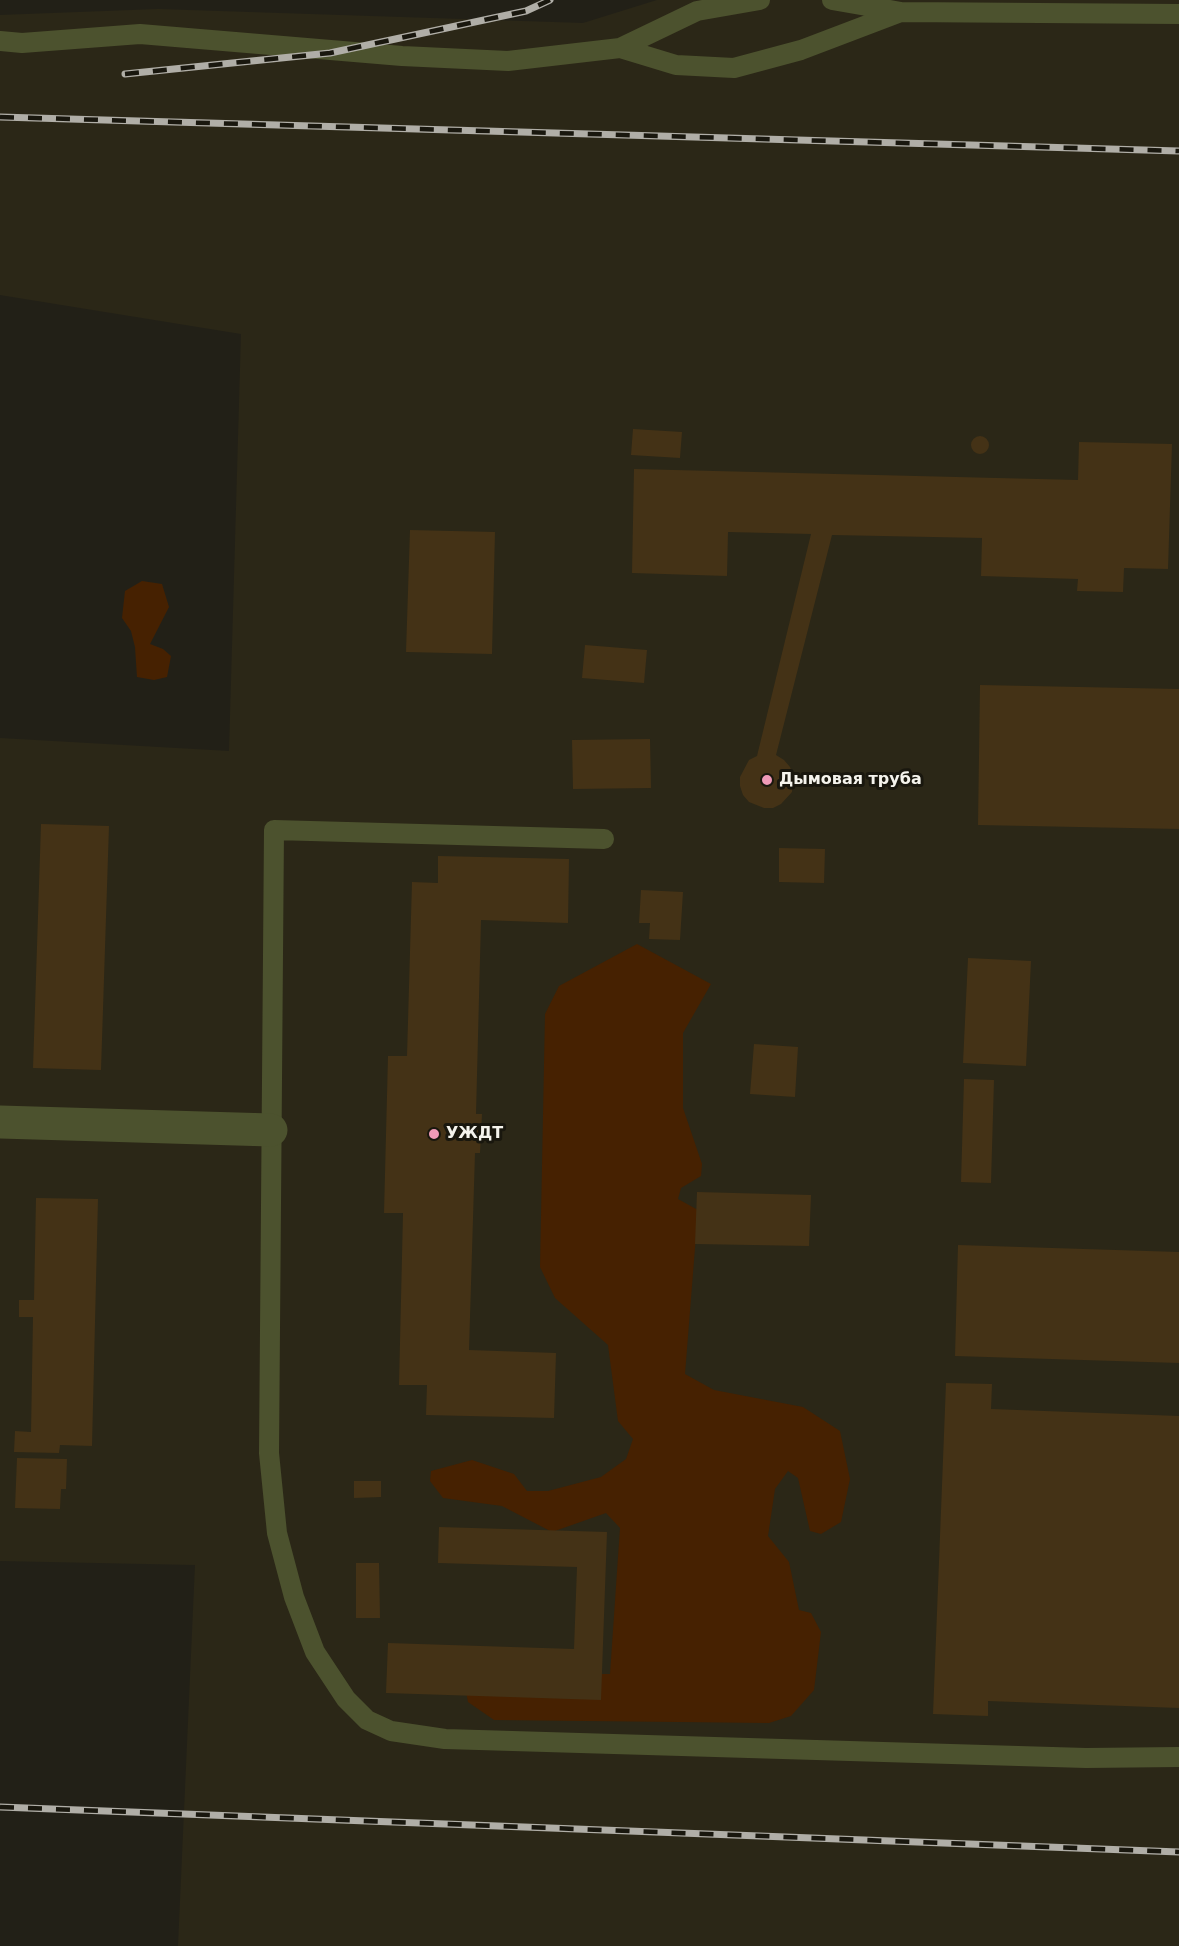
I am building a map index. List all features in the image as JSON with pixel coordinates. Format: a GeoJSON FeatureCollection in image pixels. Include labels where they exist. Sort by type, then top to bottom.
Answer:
{"type":"FeatureCollection","features":[{"type":"Feature","properties":{"kind":"street"},"geometry":{"type":"LineString","coordinates":[[0,1122],[271,1130]]}},
{"type":"Feature","properties":{"kind":"lane"},"geometry":{"type":"LineString","coordinates":[[0,41],[22,43],[140,34],[402,56],[508,61],[620,48],[696,11],[760,0]]}},
{"type":"Feature","properties":{"kind":"lane"},"geometry":{"type":"LineString","coordinates":[[832,0],[901,12],[1179,14]]}},
{"type":"Feature","properties":{"kind":"lane"},"geometry":{"type":"LineString","coordinates":[[620,48],[676,64],[734,68],[801,50],[901,12]]}},
{"type":"Feature","properties":{"kind":"lane"},"geometry":{"type":"LineString","coordinates":[[603,839],[274,830],[269,1453],[277,1533],[294,1597],[315,1652],[346,1699],[367,1720],[391,1731],[445,1739],[1086,1758],[1179,1757]]}},
{"type":"Feature","properties":{"kind":"shaded area"},"geometry":{"type":"Polygon","coordinates":[[[657,0],[1179,0],[1179,1946],[178,1946],[195,1565],[0,1561],[0,738],[229,751],[241,334],[0,295],[0,15],[158,9],[583,23],[657,0]]]}},
{"type":"Feature","properties":{"kind":"shaded area"},"geometry":{"type":"Polygon","coordinates":[[[142,581],[162,584],[169,607],[150,644],[163,649],[171,656],[167,677],[154,680],[137,677],[135,647],[131,631],[122,618],[125,591],[142,581]]]}},
{"type":"Feature","properties":{"kind":"shaded area"},"geometry":{"type":"Polygon","coordinates":[[[637,944],[711,984],[683,1033],[683,1108],[702,1164],[701,1176],[681,1188],[678,1199],[698,1210],[685,1374],[714,1390],[803,1407],[840,1431],[850,1479],[841,1522],[821,1534],[810,1531],[798,1478],[788,1471],[775,1489],[768,1536],[789,1562],[799,1610],[811,1613],[821,1632],[814,1690],[791,1716],[769,1723],[494,1720],[468,1702],[465,1687],[472,1674],[610,1674],[620,1528],[606,1513],[552,1532],[502,1506],[443,1498],[430,1481],[431,1471],[472,1460],[514,1474],[527,1491],[548,1491],[601,1477],[626,1459],[633,1439],[618,1421],[608,1345],[555,1298],[540,1267],[545,1014],[559,986],[637,944]]]}},
{"type":"Feature","properties":{"kind":"building"},"geometry":{"type":"Polygon","coordinates":[[[633,429],[682,432],[680,458],[631,455],[633,429]]]}},
{"type":"Feature","properties":{"kind":"building"},"geometry":{"type":"Polygon","coordinates":[[[980,436],[986,439],[989,445],[986,451],[980,454],[974,451],[971,445],[974,439],[980,436]]]}},
{"type":"Feature","properties":{"kind":"building"},"geometry":{"type":"Polygon","coordinates":[[[1079,442],[1172,444],[1168,569],[1124,568],[1123,592],[1077,591],[1078,579],[981,576],[982,538],[832,535],[776,755],[790,767],[793,775],[792,792],[781,804],[773,808],[764,808],[749,802],[743,795],[740,777],[749,760],[757,756],[811,534],[728,532],[727,576],[632,573],[634,469],[1078,480],[1079,442]]]}},
{"type":"Feature","properties":{"kind":"building"},"geometry":{"type":"Polygon","coordinates":[[[410,530],[495,532],[492,654],[406,652],[410,530]]]}},
{"type":"Feature","properties":{"kind":"building"},"geometry":{"type":"Polygon","coordinates":[[[585,645],[647,650],[644,683],[582,678],[585,645]]]}},
{"type":"Feature","properties":{"kind":"building"},"geometry":{"type":"Polygon","coordinates":[[[980,685],[1179,689],[1179,829],[978,825],[980,685]]]}},
{"type":"Feature","properties":{"kind":"building"},"geometry":{"type":"Polygon","coordinates":[[[650,739],[651,788],[573,789],[572,740],[650,739]]]}},
{"type":"Feature","properties":{"kind":"building"},"geometry":{"type":"Polygon","coordinates":[[[41,824],[109,826],[101,1070],[33,1068],[41,824]]]}},
{"type":"Feature","properties":{"kind":"building"},"geometry":{"type":"Polygon","coordinates":[[[779,848],[825,849],[824,883],[779,882],[779,848]]]}},
{"type":"Feature","properties":{"kind":"building","name":"УЖДТ"},"geometry":{"type":"Polygon","coordinates":[[[438,856],[569,859],[568,923],[481,920],[476,1114],[482,1114],[480,1153],[475,1153],[469,1350],[556,1353],[554,1418],[426,1415],[427,1385],[399,1385],[403,1213],[384,1213],[388,1056],[407,1056],[412,882],[438,883],[438,856]]]}},
{"type":"Feature","properties":{"kind":"building"},"geometry":{"type":"Polygon","coordinates":[[[641,890],[683,892],[680,940],[649,939],[650,923],[639,923],[641,890]]]}},
{"type":"Feature","properties":{"kind":"building"},"geometry":{"type":"Polygon","coordinates":[[[968,958],[1031,961],[1026,1066],[963,1063],[968,958]]]}},
{"type":"Feature","properties":{"kind":"building"},"geometry":{"type":"Polygon","coordinates":[[[754,1044],[798,1047],[795,1097],[750,1094],[754,1044]]]}},
{"type":"Feature","properties":{"kind":"building"},"geometry":{"type":"Polygon","coordinates":[[[964,1079],[994,1080],[991,1183],[961,1182],[964,1079]]]}},
{"type":"Feature","properties":{"kind":"building"},"geometry":{"type":"Polygon","coordinates":[[[697,1192],[811,1195],[809,1246],[695,1244],[697,1192]]]}},
{"type":"Feature","properties":{"kind":"building"},"geometry":{"type":"Polygon","coordinates":[[[36,1198],[98,1199],[92,1446],[60,1445],[59,1453],[14,1452],[15,1431],[31,1432],[33,1317],[19,1317],[19,1300],[34,1300],[36,1198]]]}},
{"type":"Feature","properties":{"kind":"building"},"geometry":{"type":"Polygon","coordinates":[[[958,1245],[1179,1252],[1179,1363],[955,1356],[958,1245]]]}},
{"type":"Feature","properties":{"kind":"building"},"geometry":{"type":"Polygon","coordinates":[[[946,1383],[992,1384],[991,1409],[1179,1416],[1179,1708],[988,1701],[988,1716],[933,1714],[946,1383]]]}},
{"type":"Feature","properties":{"kind":"building"},"geometry":{"type":"Polygon","coordinates":[[[17,1458],[67,1459],[66,1489],[61,1489],[60,1509],[15,1508],[17,1458]]]}},
{"type":"Feature","properties":{"kind":"building"},"geometry":{"type":"Polygon","coordinates":[[[354,1481],[381,1481],[381,1497],[354,1498],[354,1481]]]}},
{"type":"Feature","properties":{"kind":"building"},"geometry":{"type":"Polygon","coordinates":[[[439,1527],[607,1532],[601,1700],[386,1693],[388,1643],[574,1649],[577,1567],[438,1563],[439,1527]]]}},
{"type":"Feature","properties":{"kind":"building"},"geometry":{"type":"Polygon","coordinates":[[[356,1563],[379,1563],[380,1618],[356,1618],[356,1563]]]}},
{"type":"Feature","properties":{"kind":"railway"},"geometry":{"type":"LineString","coordinates":[[125,74],[330,53],[526,11],[550,0]]}},
{"type":"Feature","properties":{"kind":"railway"},"geometry":{"type":"LineString","coordinates":[[0,117],[1179,151]]}},
{"type":"Feature","properties":{"kind":"railway"},"geometry":{"type":"LineString","coordinates":[[0,1807],[1179,1852]]}},
{"type":"Feature","properties":{"kind":"place","name":"Дымовая труба"},"geometry":{"type":"Point","coordinates":[767,780]}},
{"type":"Feature","properties":{"kind":"place","name":"УЖДТ"},"geometry":{"type":"Point","coordinates":[434,1134]}}]}
